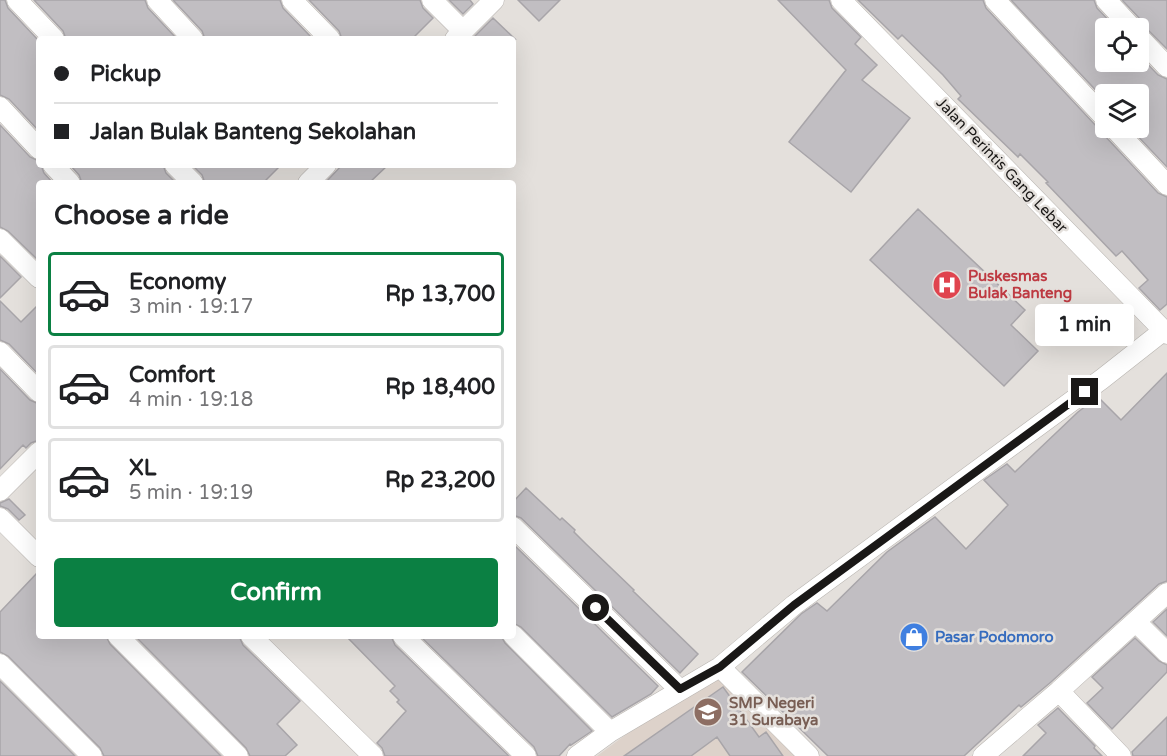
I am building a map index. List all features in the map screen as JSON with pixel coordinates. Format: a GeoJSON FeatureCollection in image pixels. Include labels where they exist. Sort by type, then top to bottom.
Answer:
{"type":"FeatureCollection","features":[{"type":"Feature","properties":{"kind":"street"},"geometry":{"type":"LineString","coordinates":[[17,0],[51,36]]}},
{"type":"Feature","properties":{"kind":"street"},"geometry":{"type":"LineString","coordinates":[[157,0],[190,36]]}},
{"type":"Feature","properties":{"kind":"street"},"geometry":{"type":"LineString","coordinates":[[292,0],[327,36]]}},
{"type":"Feature","properties":{"kind":"street"},"geometry":{"type":"LineString","coordinates":[[432,0],[459,35],[495,0]]}},
{"type":"Feature","properties":{"kind":"street","name":"Jalan Perintis Gang Lebar"},"geometry":{"type":"LineString","coordinates":[[841,0],[1165,332]]}},
{"type":"Feature","properties":{"kind":"street"},"geometry":{"type":"LineString","coordinates":[[995,0],[1095,107]]}},
{"type":"Feature","properties":{"kind":"street"},"geometry":{"type":"LineString","coordinates":[[1106,0],[1123,18]]}},
{"type":"Feature","properties":{"kind":"street"},"geometry":{"type":"LineString","coordinates":[[1149,48],[1167,68]]}},
{"type":"Feature","properties":{"kind":"street"},"geometry":{"type":"LineString","coordinates":[[0,106],[36,146]]}},
{"type":"Feature","properties":{"kind":"street"},"geometry":{"type":"LineString","coordinates":[[1123,138],[1167,185]]}},
{"type":"Feature","properties":{"kind":"street"},"geometry":{"type":"LineString","coordinates":[[56,168],[67,180]]}},
{"type":"Feature","properties":{"kind":"street"},"geometry":{"type":"LineString","coordinates":[[178,168],[190,180]]}},
{"type":"Feature","properties":{"kind":"street"},"geometry":{"type":"LineString","coordinates":[[0,239],[36,275]]}},
{"type":"Feature","properties":{"kind":"street"},"geometry":{"type":"LineString","coordinates":[[577,756],[610,732],[720,667],[794,605],[1165,332]]}},
{"type":"Feature","properties":{"kind":"street"},"geometry":{"type":"LineString","coordinates":[[0,352],[36,389]]}},
{"type":"Feature","properties":{"kind":"street"},"geometry":{"type":"LineString","coordinates":[[2,486],[36,455]]}},
{"type":"Feature","properties":{"kind":"street"},"geometry":{"type":"LineString","coordinates":[[0,518],[36,554]]}},
{"type":"Feature","properties":{"kind":"street"},"geometry":{"type":"LineString","coordinates":[[516,531],[680,689]]}},
{"type":"Feature","properties":{"kind":"street"},"geometry":{"type":"LineString","coordinates":[[984,756],[1167,593]]}},
{"type":"Feature","properties":{"kind":"street"},"geometry":{"type":"LineString","coordinates":[[1136,622],[1167,653]]}},
{"type":"Feature","properties":{"kind":"street"},"geometry":{"type":"LineString","coordinates":[[516,638],[610,732]]}},
{"type":"Feature","properties":{"kind":"street"},"geometry":{"type":"LineString","coordinates":[[121,639],[238,756]]}},
{"type":"Feature","properties":{"kind":"street"},"geometry":{"type":"LineString","coordinates":[[254,639],[373,756]]}},
{"type":"Feature","properties":{"kind":"street"},"geometry":{"type":"LineString","coordinates":[[407,639],[526,756]]}},
{"type":"Feature","properties":{"kind":"street"},"geometry":{"type":"LineString","coordinates":[[0,664],[92,756]]}},
{"type":"Feature","properties":{"kind":"street"},"geometry":{"type":"LineString","coordinates":[[720,667],[808,756]]}},
{"type":"Feature","properties":{"kind":"street"},"geometry":{"type":"LineString","coordinates":[[1059,691],[1121,756]]}},
{"type":"Feature","properties":{"kind":"shaded area","name":"SMP Negeri 31 Surabaya"},"geometry":{"type":"Polygon","coordinates":[[[716,668],[802,756],[597,756],[716,668]]]}},
{"type":"Feature","properties":{"kind":"building"},"geometry":{"type":"Polygon","coordinates":[[[0,0],[5,0],[8,8],[36,38],[36,128],[9,99],[0,95],[0,0]]]}},
{"type":"Feature","properties":{"kind":"building"},"geometry":{"type":"Polygon","coordinates":[[[34,0],[145,0],[148,8],[174,36],[65,36],[63,31],[34,0]]]}},
{"type":"Feature","properties":{"kind":"building"},"geometry":{"type":"Polygon","coordinates":[[[173,0],[280,0],[283,8],[310,36],[204,36],[202,31],[173,0]]]}},
{"type":"Feature","properties":{"kind":"building"},"geometry":{"type":"Polygon","coordinates":[[[309,0],[420,0],[423,8],[433,18],[415,36],[341,36],[339,31],[309,0]]]}},
{"type":"Feature","properties":{"kind":"building"},"geometry":{"type":"Polygon","coordinates":[[[449,0],[470,0],[473,4],[463,14],[449,0]]]}},
{"type":"Feature","properties":{"kind":"building"},"geometry":{"type":"Polygon","coordinates":[[[518,0],[560,0],[539,21],[518,0]]]}},
{"type":"Feature","properties":{"kind":"building"},"geometry":{"type":"Polygon","coordinates":[[[778,0],[829,0],[832,8],[861,37],[855,44],[877,65],[862,80],[910,118],[851,192],[789,142],[846,70],[778,0]]]}},
{"type":"Feature","properties":{"kind":"building"},"geometry":{"type":"Polygon","coordinates":[[[858,0],[983,0],[986,8],[1095,125],[1095,138],[1107,138],[1158,193],[1167,197],[1167,304],[1160,310],[1139,288],[1148,280],[1122,251],[1116,256],[1020,154],[1018,157],[958,99],[961,96],[943,75],[902,35],[898,39],[858,0]]]}},
{"type":"Feature","properties":{"kind":"building"},"geometry":{"type":"Polygon","coordinates":[[[1011,0],[1094,0],[1097,8],[1106,18],[1095,18],[1095,72],[1149,72],[1149,66],[1158,75],[1167,79],[1167,167],[1139,138],[1149,138],[1149,84],[1095,84],[1095,89],[1011,0]]]}},
{"type":"Feature","properties":{"kind":"building"},"geometry":{"type":"Polygon","coordinates":[[[1122,0],[1167,0],[1167,49],[1149,31],[1149,18],[1139,18],[1122,0]]]}},
{"type":"Feature","properties":{"kind":"building"},"geometry":{"type":"Polygon","coordinates":[[[493,18],[512,36],[475,36],[493,18]]]}},
{"type":"Feature","properties":{"kind":"building"},"geometry":{"type":"Polygon","coordinates":[[[0,125],[30,157],[36,160],[36,168],[42,168],[50,180],[36,180],[36,258],[8,231],[0,227],[0,125]]]}},
{"type":"Feature","properties":{"kind":"building"},"geometry":{"type":"Polygon","coordinates":[[[73,168],[164,168],[173,180],[81,180],[73,168]]]}},
{"type":"Feature","properties":{"kind":"building"},"geometry":{"type":"Polygon","coordinates":[[[195,168],[278,168],[266,180],[204,180],[195,168]]]}},
{"type":"Feature","properties":{"kind":"building"},"geometry":{"type":"Polygon","coordinates":[[[339,168],[385,168],[372,180],[328,180],[339,168]]]}},
{"type":"Feature","properties":{"kind":"building","name":"Puskesmas Bulak Banteng"},"geometry":{"type":"Polygon","coordinates":[[[918,209],[1025,310],[1011,325],[1038,351],[1004,386],[870,260],[918,209]]]}},
{"type":"Feature","properties":{"kind":"building"},"geometry":{"type":"Polygon","coordinates":[[[0,256],[21,277],[0,298],[0,256]]]}},
{"type":"Feature","properties":{"kind":"building"},"geometry":{"type":"Polygon","coordinates":[[[0,301],[21,322],[36,307],[36,372],[9,344],[0,340],[0,301]]]}},
{"type":"Feature","properties":{"kind":"building"},"geometry":{"type":"Polygon","coordinates":[[[0,369],[30,400],[36,403],[36,441],[26,448],[23,445],[0,469],[0,369]]]}},
{"type":"Feature","properties":{"kind":"building"},"geometry":{"type":"Polygon","coordinates":[[[1167,373],[1167,581],[1159,584],[1051,682],[1021,707],[1019,705],[964,756],[828,756],[742,672],[801,614],[817,603],[827,611],[887,552],[935,517],[966,549],[1008,505],[984,480],[1007,464],[1015,472],[1078,412],[1098,397],[1121,420],[1167,373]]]}},
{"type":"Feature","properties":{"kind":"building"},"geometry":{"type":"Polygon","coordinates":[[[526,488],[560,520],[562,518],[698,654],[680,673],[521,518],[516,516],[516,499],[526,488]]]}},
{"type":"Feature","properties":{"kind":"building"},"geometry":{"type":"Polygon","coordinates":[[[9,499],[25,515],[19,520],[8,509],[0,506],[0,503],[9,499]]]}},
{"type":"Feature","properties":{"kind":"building"},"geometry":{"type":"Polygon","coordinates":[[[516,547],[658,686],[651,694],[612,717],[516,624],[516,547]]]}},
{"type":"Feature","properties":{"kind":"building"},"geometry":{"type":"Polygon","coordinates":[[[36,574],[36,639],[108,639],[221,756],[104,756],[100,748],[8,656],[0,652],[0,612],[36,574]]]}},
{"type":"Feature","properties":{"kind":"building"},"geometry":{"type":"Polygon","coordinates":[[[1167,609],[1167,636],[1153,622],[1167,609]]]}},
{"type":"Feature","properties":{"kind":"building"},"geometry":{"type":"Polygon","coordinates":[[[1135,638],[1159,661],[1167,665],[1167,672],[1112,729],[1087,703],[1103,688],[1092,677],[1135,638]]]}},
{"type":"Feature","properties":{"kind":"building"},"geometry":{"type":"Polygon","coordinates":[[[138,639],[240,639],[243,645],[300,701],[277,724],[297,745],[285,756],[250,756],[246,748],[138,639]]]}},
{"type":"Feature","properties":{"kind":"building"},"geometry":{"type":"Polygon","coordinates":[[[349,639],[392,639],[395,645],[509,756],[385,756],[377,743],[406,711],[390,691],[395,686],[349,639]]]}},
{"type":"Feature","properties":{"kind":"building"},"geometry":{"type":"Polygon","coordinates":[[[423,639],[503,639],[592,731],[570,744],[559,756],[538,756],[534,747],[423,639]]]}},
{"type":"Feature","properties":{"kind":"building"},"geometry":{"type":"Polygon","coordinates":[[[0,681],[75,756],[0,756],[0,681]]]}},
{"type":"Feature","properties":{"kind":"building"},"geometry":{"type":"Polygon","coordinates":[[[723,687],[759,737],[766,732],[783,756],[730,756],[717,737],[691,756],[624,756],[723,687]]]}},
{"type":"Feature","properties":{"kind":"building"},"geometry":{"type":"Polygon","coordinates":[[[1058,708],[1102,756],[1023,756],[1046,733],[1038,725],[1058,708]]]}},
{"type":"Feature","properties":{"kind":"building"},"geometry":{"type":"Polygon","coordinates":[[[1167,717],[1167,756],[1133,756],[1132,752],[1167,717]]]}},
{"type":"Feature","properties":{"kind":"place","name":"Puskesmas Bulak Banteng"},"geometry":{"type":"Point","coordinates":[947,285]}},
{"type":"Feature","properties":{"kind":"place","name":"Pasar Podomoro"},"geometry":{"type":"Point","coordinates":[914,637]}},
{"type":"Feature","properties":{"kind":"place","name":"SMP Negeri 31 Surabaya"},"geometry":{"type":"Point","coordinates":[708,712]}},
{"type":"Feature","properties":{"kind":"route"},"geometry":{"type":"LineString","coordinates":[[596,608],[680,689],[720,667],[794,605],[1085,392]]}}]}
